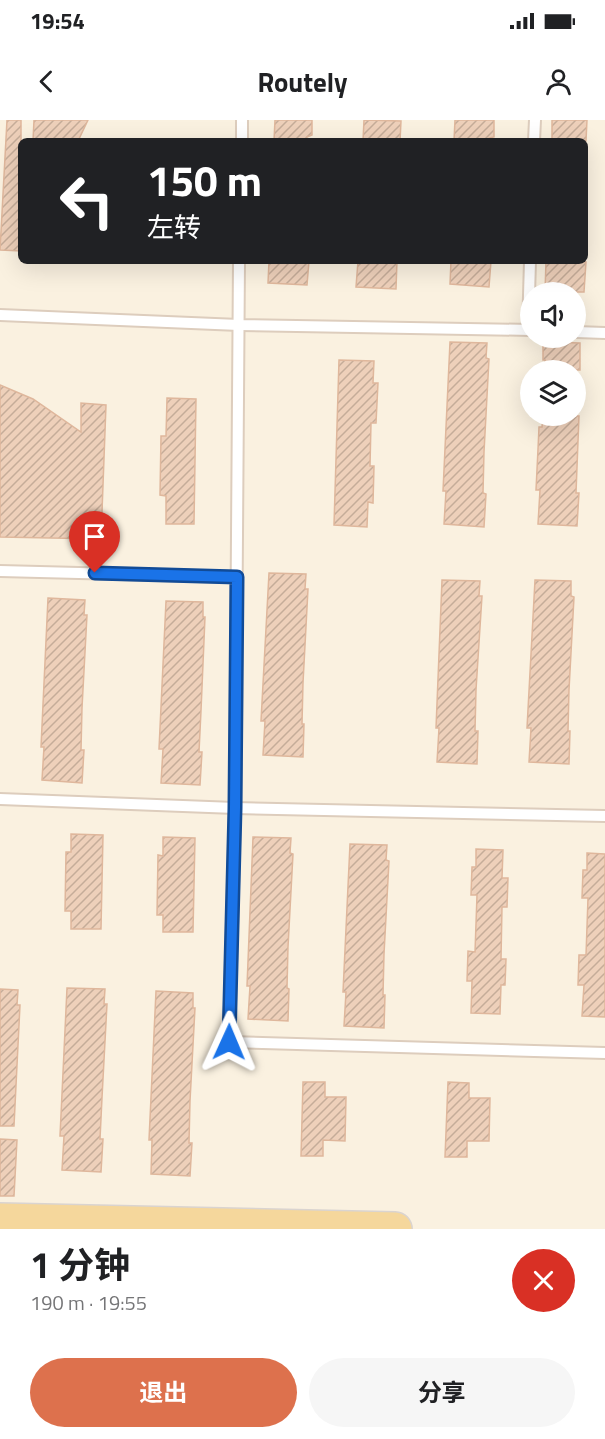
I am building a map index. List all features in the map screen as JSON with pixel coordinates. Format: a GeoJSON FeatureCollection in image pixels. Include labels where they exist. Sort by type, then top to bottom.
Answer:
{"type":"FeatureCollection","features":[{"type":"Feature","properties":{"kind":"main road"},"geometry":{"type":"LineString","coordinates":[[0,1220],[395,1229]]}},
{"type":"Feature","properties":{"kind":"lane"},"geometry":{"type":"LineString","coordinates":[[242,120],[242,138]]}},
{"type":"Feature","properties":{"kind":"lane"},"geometry":{"type":"LineString","coordinates":[[534,138],[535,120]]}},
{"type":"Feature","properties":{"kind":"lane"},"geometry":{"type":"LineString","coordinates":[[239,264],[235,808],[229,1042],[605,1053]]}},
{"type":"Feature","properties":{"kind":"lane"},"geometry":{"type":"LineString","coordinates":[[531,264],[531,282]]}},
{"type":"Feature","properties":{"kind":"lane"},"geometry":{"type":"LineString","coordinates":[[0,315],[238,325],[520,330]]}},
{"type":"Feature","properties":{"kind":"lane"},"geometry":{"type":"LineString","coordinates":[[586,332],[605,333]]}},
{"type":"Feature","properties":{"kind":"lane"},"geometry":{"type":"LineString","coordinates":[[0,571],[237,577]]}},
{"type":"Feature","properties":{"kind":"lane"},"geometry":{"type":"LineString","coordinates":[[0,799],[235,808],[605,816]]}},
{"type":"Feature","properties":{"kind":"building"},"geometry":{"type":"Polygon","coordinates":[[[7,120],[21,120],[21,138],[18,138],[18,251],[0,250],[7,120]]]}},
{"type":"Feature","properties":{"kind":"building"},"geometry":{"type":"Polygon","coordinates":[[[34,120],[88,120],[79,138],[33,138],[34,120]]]}},
{"type":"Feature","properties":{"kind":"building"},"geometry":{"type":"Polygon","coordinates":[[[275,120],[312,120],[312,135],[307,138],[274,138],[275,120]]]}},
{"type":"Feature","properties":{"kind":"building"},"geometry":{"type":"Polygon","coordinates":[[[364,120],[401,121],[400,138],[363,138],[364,120]]]}},
{"type":"Feature","properties":{"kind":"building"},"geometry":{"type":"Polygon","coordinates":[[[455,120],[494,120],[494,137],[454,138],[455,120]]]}},
{"type":"Feature","properties":{"kind":"building"},"geometry":{"type":"Polygon","coordinates":[[[552,120],[587,120],[586,138],[552,138],[552,120]]]}},
{"type":"Feature","properties":{"kind":"building"},"geometry":{"type":"Polygon","coordinates":[[[269,264],[309,264],[307,285],[268,283],[269,264]]]}},
{"type":"Feature","properties":{"kind":"building"},"geometry":{"type":"Polygon","coordinates":[[[358,264],[397,264],[396,289],[356,287],[358,264]]]}},
{"type":"Feature","properties":{"kind":"building"},"geometry":{"type":"Polygon","coordinates":[[[451,264],[491,264],[489,287],[450,284],[451,264]]]}},
{"type":"Feature","properties":{"kind":"building"},"geometry":{"type":"Polygon","coordinates":[[[546,264],[586,264],[585,282],[545,282],[546,264]]]}},
{"type":"Feature","properties":{"kind":"building"},"geometry":{"type":"Polygon","coordinates":[[[450,342],[487,343],[486,358],[489,359],[484,452],[483,493],[486,494],[484,527],[444,524],[446,491],[443,491],[450,342]]]}},
{"type":"Feature","properties":{"kind":"building"},"geometry":{"type":"Polygon","coordinates":[[[543,348],[580,348],[580,360],[543,360],[543,348]]]}},
{"type":"Feature","properties":{"kind":"building"},"geometry":{"type":"Polygon","coordinates":[[[339,360],[374,361],[373,383],[378,383],[376,423],[371,423],[370,466],[374,466],[373,503],[368,502],[367,527],[334,525],[339,360]]]}},
{"type":"Feature","properties":{"kind":"building"},"geometry":{"type":"Polygon","coordinates":[[[0,385],[33,399],[81,432],[81,403],[106,405],[101,539],[0,537],[0,385]]]}},
{"type":"Feature","properties":{"kind":"building"},"geometry":{"type":"Polygon","coordinates":[[[167,398],[196,399],[194,524],[166,524],[166,496],[160,495],[161,436],[166,436],[167,398]]]}},
{"type":"Feature","properties":{"kind":"building"},"geometry":{"type":"Polygon","coordinates":[[[579,426],[577,526],[538,524],[540,490],[536,490],[539,427],[579,426]]]}},
{"type":"Feature","properties":{"kind":"building"},"geometry":{"type":"Polygon","coordinates":[[[269,573],[306,574],[305,589],[308,589],[303,683],[303,757],[263,755],[265,721],[261,721],[269,573]]]}},
{"type":"Feature","properties":{"kind":"building"},"geometry":{"type":"Polygon","coordinates":[[[442,580],[480,581],[479,596],[482,596],[475,731],[478,731],[477,764],[437,762],[439,728],[436,728],[442,580]]]}},
{"type":"Feature","properties":{"kind":"building"},"geometry":{"type":"Polygon","coordinates":[[[535,580],[571,581],[571,596],[574,597],[569,690],[569,764],[529,762],[531,728],[527,728],[535,580]]]}},
{"type":"Feature","properties":{"kind":"building"},"geometry":{"type":"Polygon","coordinates":[[[48,598],[85,600],[84,615],[87,615],[82,708],[81,750],[84,750],[82,783],[42,780],[44,747],[41,747],[48,598]]]}},
{"type":"Feature","properties":{"kind":"building"},"geometry":{"type":"Polygon","coordinates":[[[166,601],[203,602],[203,617],[205,617],[199,752],[202,752],[200,785],[161,783],[163,749],[159,749],[166,601]]]}},
{"type":"Feature","properties":{"kind":"building"},"geometry":{"type":"Polygon","coordinates":[[[71,834],[103,835],[101,929],[71,929],[71,911],[65,911],[66,852],[71,852],[71,834]]]}},
{"type":"Feature","properties":{"kind":"building"},"geometry":{"type":"Polygon","coordinates":[[[163,837],[195,838],[193,932],[163,932],[163,915],[157,915],[158,855],[163,856],[163,837]]]}},
{"type":"Feature","properties":{"kind":"building"},"geometry":{"type":"Polygon","coordinates":[[[253,837],[291,838],[290,853],[293,854],[288,947],[288,1021],[248,1019],[250,986],[247,986],[253,837]]]}},
{"type":"Feature","properties":{"kind":"building"},"geometry":{"type":"Polygon","coordinates":[[[350,844],[387,845],[386,860],[389,861],[384,954],[384,1028],[344,1026],[346,992],[343,992],[350,844]]]}},
{"type":"Feature","properties":{"kind":"building"},"geometry":{"type":"Polygon","coordinates":[[[476,849],[503,850],[502,878],[508,878],[507,907],[502,907],[501,959],[506,959],[505,985],[501,985],[500,1014],[471,1013],[472,981],[467,981],[468,951],[475,952],[477,895],[471,895],[472,867],[476,867],[476,849]]]}},
{"type":"Feature","properties":{"kind":"building"},"geometry":{"type":"Polygon","coordinates":[[[587,853],[605,854],[605,1017],[582,1016],[584,985],[578,985],[579,955],[586,955],[588,898],[582,898],[583,870],[587,870],[587,853]]]}},
{"type":"Feature","properties":{"kind":"building"},"geometry":{"type":"Polygon","coordinates":[[[67,988],[105,989],[104,1004],[107,1004],[100,1139],[103,1139],[101,1172],[62,1170],[64,1136],[60,1136],[67,988]]]}},
{"type":"Feature","properties":{"kind":"building"},"geometry":{"type":"Polygon","coordinates":[[[0,989],[18,990],[17,1005],[20,1005],[14,1126],[0,1126],[0,989]]]}},
{"type":"Feature","properties":{"kind":"building"},"geometry":{"type":"Polygon","coordinates":[[[156,991],[193,993],[193,1008],[195,1008],[190,1101],[189,1143],[192,1143],[190,1176],[151,1174],[152,1140],[149,1140],[156,991]]]}},
{"type":"Feature","properties":{"kind":"building"},"geometry":{"type":"Polygon","coordinates":[[[303,1082],[325,1082],[325,1097],[346,1097],[345,1141],[323,1140],[323,1156],[301,1156],[303,1082]]]}},
{"type":"Feature","properties":{"kind":"building"},"geometry":{"type":"Polygon","coordinates":[[[448,1082],[469,1083],[469,1098],[490,1098],[489,1141],[467,1141],[467,1157],[445,1157],[448,1082]]]}},
{"type":"Feature","properties":{"kind":"building"},"geometry":{"type":"Polygon","coordinates":[[[0,1139],[17,1140],[14,1196],[0,1196],[0,1139]]]}},
{"type":"Feature","properties":{"kind":"route"},"geometry":{"type":"LineString","coordinates":[[95,573],[237,577],[235,808],[229,1042]]}}]}
